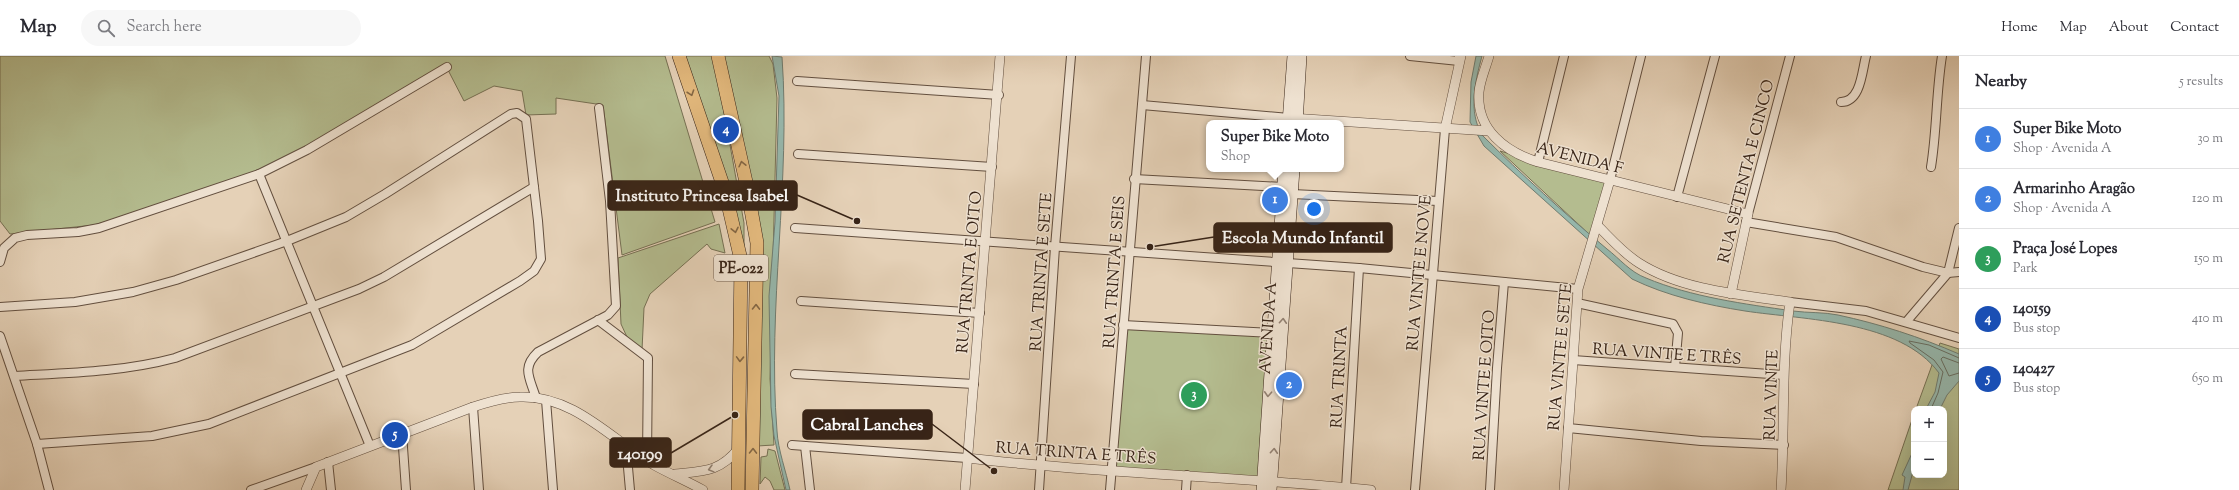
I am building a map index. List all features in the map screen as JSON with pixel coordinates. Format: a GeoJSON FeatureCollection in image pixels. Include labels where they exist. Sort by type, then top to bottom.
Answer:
{"type":"FeatureCollection","features":[{"type":"Feature","properties":{"kind":"highway","name":"PE-022"},"geometry":{"type":"LineString","coordinates":[[679,56],[726,191],[741,260],[742,286],[738,490]]}},
{"type":"Feature","properties":{"kind":"highway","name":"PE-022"},"geometry":{"type":"LineString","coordinates":[[718,56],[746,182],[757,243],[752,490]]}},
{"type":"Feature","properties":{"kind":"main road"},"geometry":{"type":"LineString","coordinates":[[1293,56],[1293,120]]}},
{"type":"Feature","properties":{"kind":"main road"},"geometry":{"type":"LineString","coordinates":[[1293,120],[1302,56]]}},
{"type":"Feature","properties":{"kind":"main road","name":"AVENIDA A"},"geometry":{"type":"LineString","coordinates":[[1267,485],[1282,264],[1284,172]]}},
{"type":"Feature","properties":{"kind":"main road","name":"AVENIDA A"},"geometry":{"type":"LineString","coordinates":[[1267,485],[1272,333],[1292,194],[1294,172]]}},
{"type":"Feature","properties":{"kind":"street","name":"RUA TRINTA E OITO"},"geometry":{"type":"LineString","coordinates":[[965,490],[980,313],[984,241],[999,95],[1000,56]]}},
{"type":"Feature","properties":{"kind":"street","name":"RUA TRINTA E SETE"},"geometry":{"type":"LineString","coordinates":[[1039,490],[1055,247],[1071,56]]}},
{"type":"Feature","properties":{"kind":"street","name":"RUA TRINTA E SEIS"},"geometry":{"type":"LineString","coordinates":[[1110,490],[1134,179],[1146,56]]}},
{"type":"Feature","properties":{"kind":"street"},"geometry":{"type":"LineString","coordinates":[[1410,56],[1460,58]]}},
{"type":"Feature","properties":{"kind":"street","name":"AVENIDA F"},"geometry":{"type":"LineString","coordinates":[[1489,56],[1479,91],[1479,106],[1486,131],[1512,152],[1538,162],[1677,197],[1747,218],[1850,240],[1894,258],[1948,273]]}},
{"type":"Feature","properties":{"kind":"street"},"geometry":{"type":"LineString","coordinates":[[1538,162],[1564,56]]}},
{"type":"Feature","properties":{"kind":"street"},"geometry":{"type":"LineString","coordinates":[[1610,180],[1641,56]]}},
{"type":"Feature","properties":{"kind":"street"},"geometry":{"type":"LineString","coordinates":[[1677,197],[1715,56]]}},
{"type":"Feature","properties":{"kind":"street","name":"RUA SETENTA E CINCO"},"geometry":{"type":"LineString","coordinates":[[1731,294],[1747,218],[1790,56]]}},
{"type":"Feature","properties":{"kind":"street"},"geometry":{"type":"LineString","coordinates":[[1841,102],[1847,102],[1854,96],[1866,56]]}},
{"type":"Feature","properties":{"kind":"street"},"geometry":{"type":"LineString","coordinates":[[1931,167],[1935,139],[1938,83],[1942,56]]}},
{"type":"Feature","properties":{"kind":"street","name":"RUA VINTE E NOVE"},"geometry":{"type":"LineString","coordinates":[[1416,490],[1432,275],[1445,128],[1460,58]]}},
{"type":"Feature","properties":{"kind":"street"},"geometry":{"type":"LineString","coordinates":[[0,262],[4,248],[15,238],[26,235],[78,232],[99,228],[259,174],[307,150],[447,67]]}},
{"type":"Feature","properties":{"kind":"street"},"geometry":{"type":"LineString","coordinates":[[797,81],[999,95]]}},
{"type":"Feature","properties":{"kind":"street"},"geometry":{"type":"LineString","coordinates":[[1142,105],[1284,120]]}},
{"type":"Feature","properties":{"kind":"street"},"geometry":{"type":"LineString","coordinates":[[536,398],[527,368],[530,360],[538,352],[612,311],[617,302],[610,201],[599,108]]}},
{"type":"Feature","properties":{"kind":"street"},"geometry":{"type":"LineString","coordinates":[[0,307],[76,302],[133,292],[176,280],[286,241],[346,217],[511,114],[517,113],[522,115],[528,127],[540,252],[539,265],[534,271],[520,281],[412,345],[341,374],[209,424],[178,432],[152,436],[37,444]]}},
{"type":"Feature","properties":{"kind":"street"},"geometry":{"type":"LineString","coordinates":[[1344,123],[1486,131]]}},
{"type":"Feature","properties":{"kind":"street"},"geometry":{"type":"LineString","coordinates":[[798,154],[992,167]]}},
{"type":"Feature","properties":{"kind":"street"},"geometry":{"type":"LineString","coordinates":[[259,174],[370,446]]}},
{"type":"Feature","properties":{"kind":"street"},"geometry":{"type":"LineString","coordinates":[[1134,179],[1283,187]]}},
{"type":"Feature","properties":{"kind":"street","name":"RUA VINTE E SETE"},"geometry":{"type":"LineString","coordinates":[[1564,490],[1578,289],[1610,180]]}},
{"type":"Feature","properties":{"kind":"street"},"geometry":{"type":"LineString","coordinates":[[14,376],[109,370],[154,364],[174,358],[314,307],[384,277],[534,187]]}},
{"type":"Feature","properties":{"kind":"street"},"geometry":{"type":"LineString","coordinates":[[1292,194],[1438,201]]}},
{"type":"Feature","properties":{"kind":"street"},"geometry":{"type":"LineString","coordinates":[[1597,227],[1624,251],[1648,268],[1663,275],[1731,294],[1790,303],[1866,311],[1907,321],[1959,338]]}},
{"type":"Feature","properties":{"kind":"street"},"geometry":{"type":"LineString","coordinates":[[795,228],[1282,264],[1358,268],[1578,289]]}},
{"type":"Feature","properties":{"kind":"street"},"geometry":{"type":"LineString","coordinates":[[1907,321],[1948,273],[1959,228]]}},
{"type":"Feature","properties":{"kind":"street","name":"RUA TRINTA"},"geometry":{"type":"LineString","coordinates":[[1346,488],[1358,268]]}},
{"type":"Feature","properties":{"kind":"street"},"geometry":{"type":"LineString","coordinates":[[1948,273],[1959,272]]}},
{"type":"Feature","properties":{"kind":"street","name":"RUA VINTE E OITO"},"geometry":{"type":"LineString","coordinates":[[1490,490],[1504,282]]}},
{"type":"Feature","properties":{"kind":"street"},"geometry":{"type":"LineString","coordinates":[[801,301],[980,313]]}},
{"type":"Feature","properties":{"kind":"street"},"geometry":{"type":"LineString","coordinates":[[1577,303],[1673,324],[1678,333],[1675,367]]}},
{"type":"Feature","properties":{"kind":"street","name":"RUA VINTE"},"geometry":{"type":"LineString","coordinates":[[1781,490],[1784,445],[1784,374],[1790,303]]}},
{"type":"Feature","properties":{"kind":"street"},"geometry":{"type":"LineString","coordinates":[[598,320],[648,358],[647,459]]}},
{"type":"Feature","properties":{"kind":"street"},"geometry":{"type":"LineString","coordinates":[[1123,325],[1272,333]]}},
{"type":"Feature","properties":{"kind":"street"},"geometry":{"type":"LineString","coordinates":[[0,336],[37,444],[49,490]]}},
{"type":"Feature","properties":{"kind":"street","name":"RUA VINTE E TRÊS"},"geometry":{"type":"LineString","coordinates":[[1573,360],[1784,374]]}},
{"type":"Feature","properties":{"kind":"street"},"geometry":{"type":"LineString","coordinates":[[796,374],[974,384]]}},
{"type":"Feature","properties":{"kind":"street"},"geometry":{"type":"LineString","coordinates":[[251,490],[316,467],[473,407],[509,397],[546,400],[579,413],[647,459],[703,490]]}},
{"type":"Feature","properties":{"kind":"street"},"geometry":{"type":"LineString","coordinates":[[546,400],[553,490]]}},
{"type":"Feature","properties":{"kind":"street"},"geometry":{"type":"LineString","coordinates":[[473,407],[479,490]]}},
{"type":"Feature","properties":{"kind":"street"},"geometry":{"type":"LineString","coordinates":[[1568,428],[1701,441],[1784,445]]}},
{"type":"Feature","properties":{"kind":"street"},"geometry":{"type":"LineString","coordinates":[[402,433],[406,490]]}},
{"type":"Feature","properties":{"kind":"street"},"geometry":{"type":"LineString","coordinates":[[626,445],[630,490]]}},
{"type":"Feature","properties":{"kind":"street","name":"RUA TRINTA E TRÊS"},"geometry":{"type":"LineString","coordinates":[[792,445],[967,458],[1041,467],[1187,475],[1267,485],[1371,490]]}},
{"type":"Feature","properties":{"kind":"street"},"geometry":{"type":"LineString","coordinates":[[805,446],[810,490]]}},
{"type":"Feature","properties":{"kind":"street"},"geometry":{"type":"LineString","coordinates":[[675,474],[713,469],[723,464],[739,448]]}},
{"type":"Feature","properties":{"kind":"street"},"geometry":{"type":"LineString","coordinates":[[328,462],[331,490]]}},
{"type":"Feature","properties":{"kind":"street"},"geometry":{"type":"LineString","coordinates":[[306,490],[316,467]]}},
{"type":"Feature","properties":{"kind":"street"},"geometry":{"type":"LineString","coordinates":[[1186,490],[1187,475]]}},
{"type":"Feature","properties":{"kind":"green space"},"geometry":{"type":"Polygon","coordinates":[[[0,56],[665,56],[715,222],[622,255],[603,105],[556,98],[556,114],[526,115],[522,91],[494,86],[464,101],[448,70],[259,176],[94,225],[10,234],[0,221],[0,56]]]}},
{"type":"Feature","properties":{"kind":"green space"},"geometry":{"type":"Polygon","coordinates":[[[678,56],[714,56],[744,223],[744,251],[678,56]]]}},
{"type":"Feature","properties":{"kind":"green space"},"geometry":{"type":"Polygon","coordinates":[[[721,56],[769,56],[773,64],[777,98],[770,379],[774,445],[757,446],[760,243],[721,56]]]}},
{"type":"Feature","properties":{"kind":"green space"},"geometry":{"type":"Polygon","coordinates":[[[1500,151],[1607,182],[1591,236],[1500,151]]]}},
{"type":"Feature","properties":{"kind":"green space"},"geometry":{"type":"Polygon","coordinates":[[[719,224],[725,253],[711,249],[707,244],[650,294],[644,308],[642,350],[627,337],[621,324],[618,258],[719,224]]]}},
{"type":"Feature","properties":{"kind":"green space"},"geometry":{"type":"Polygon","coordinates":[[[1124,325],[1274,336],[1263,481],[1113,472],[1124,325]]]}},
{"type":"Feature","properties":{"kind":"green space"},"geometry":{"type":"Polygon","coordinates":[[[1940,343],[1959,349],[1959,490],[1888,490],[1911,423],[1911,478],[1947,478],[1947,406],[1917,406],[1940,343]]]}},
{"type":"Feature","properties":{"kind":"green space"},"geometry":{"type":"Polygon","coordinates":[[[768,449],[775,451],[785,490],[774,490],[770,481],[765,477],[760,484],[761,457],[767,456],[768,449]]]}},
{"type":"Feature","properties":{"kind":"water"},"geometry":{"type":"Polygon","coordinates":[[[772,56],[782,57],[784,104],[784,151],[775,337],[775,384],[780,453],[790,490],[786,490],[774,436],[771,407],[769,296],[775,222],[779,96],[772,56]]]}},
{"type":"Feature","properties":{"kind":"water"},"geometry":{"type":"Polygon","coordinates":[[[1476,56],[1482,56],[1475,86],[1474,106],[1475,116],[1482,135],[1543,194],[1630,269],[1663,285],[1700,295],[1793,311],[1833,314],[1869,322],[1930,342],[1959,354],[1959,381],[1947,395],[1942,406],[1928,406],[1935,392],[1939,373],[1922,355],[1901,342],[1876,332],[1850,326],[1745,311],[1702,303],[1673,295],[1632,279],[1484,146],[1470,122],[1471,82],[1476,56]]]}},
{"type":"Feature","properties":{"kind":"water"},"geometry":{"type":"Polygon","coordinates":[[[1911,456],[1911,478],[1908,490],[1903,490],[1905,477],[1902,475],[1911,456]]]}},
{"type":"Feature","properties":{"kind":"place","name":"140159"},"geometry":{"type":"Point","coordinates":[726,130]}},
{"type":"Feature","properties":{"kind":"place","name":"Super Bike Moto"},"geometry":{"type":"Point","coordinates":[1275,200]}},
{"type":"Feature","properties":{"kind":"place","name":"Instituto Princesa Isabel"},"geometry":{"type":"Point","coordinates":[857,221]}},
{"type":"Feature","properties":{"kind":"place","name":"Escola Mundo Infantil"},"geometry":{"type":"Point","coordinates":[1150,247]}},
{"type":"Feature","properties":{"kind":"place","name":"Armarinho Aragão"},"geometry":{"type":"Point","coordinates":[1289,385]}},
{"type":"Feature","properties":{"kind":"place","name":"Praça José Lopes"},"geometry":{"type":"Point","coordinates":[1194,395]}},
{"type":"Feature","properties":{"kind":"place","name":"140199"},"geometry":{"type":"Point","coordinates":[735,415]}},
{"type":"Feature","properties":{"kind":"place","name":"140427"},"geometry":{"type":"Point","coordinates":[395,435]}},
{"type":"Feature","properties":{"kind":"place","name":"Cabral Lanches"},"geometry":{"type":"Point","coordinates":[994,471]}}]}
